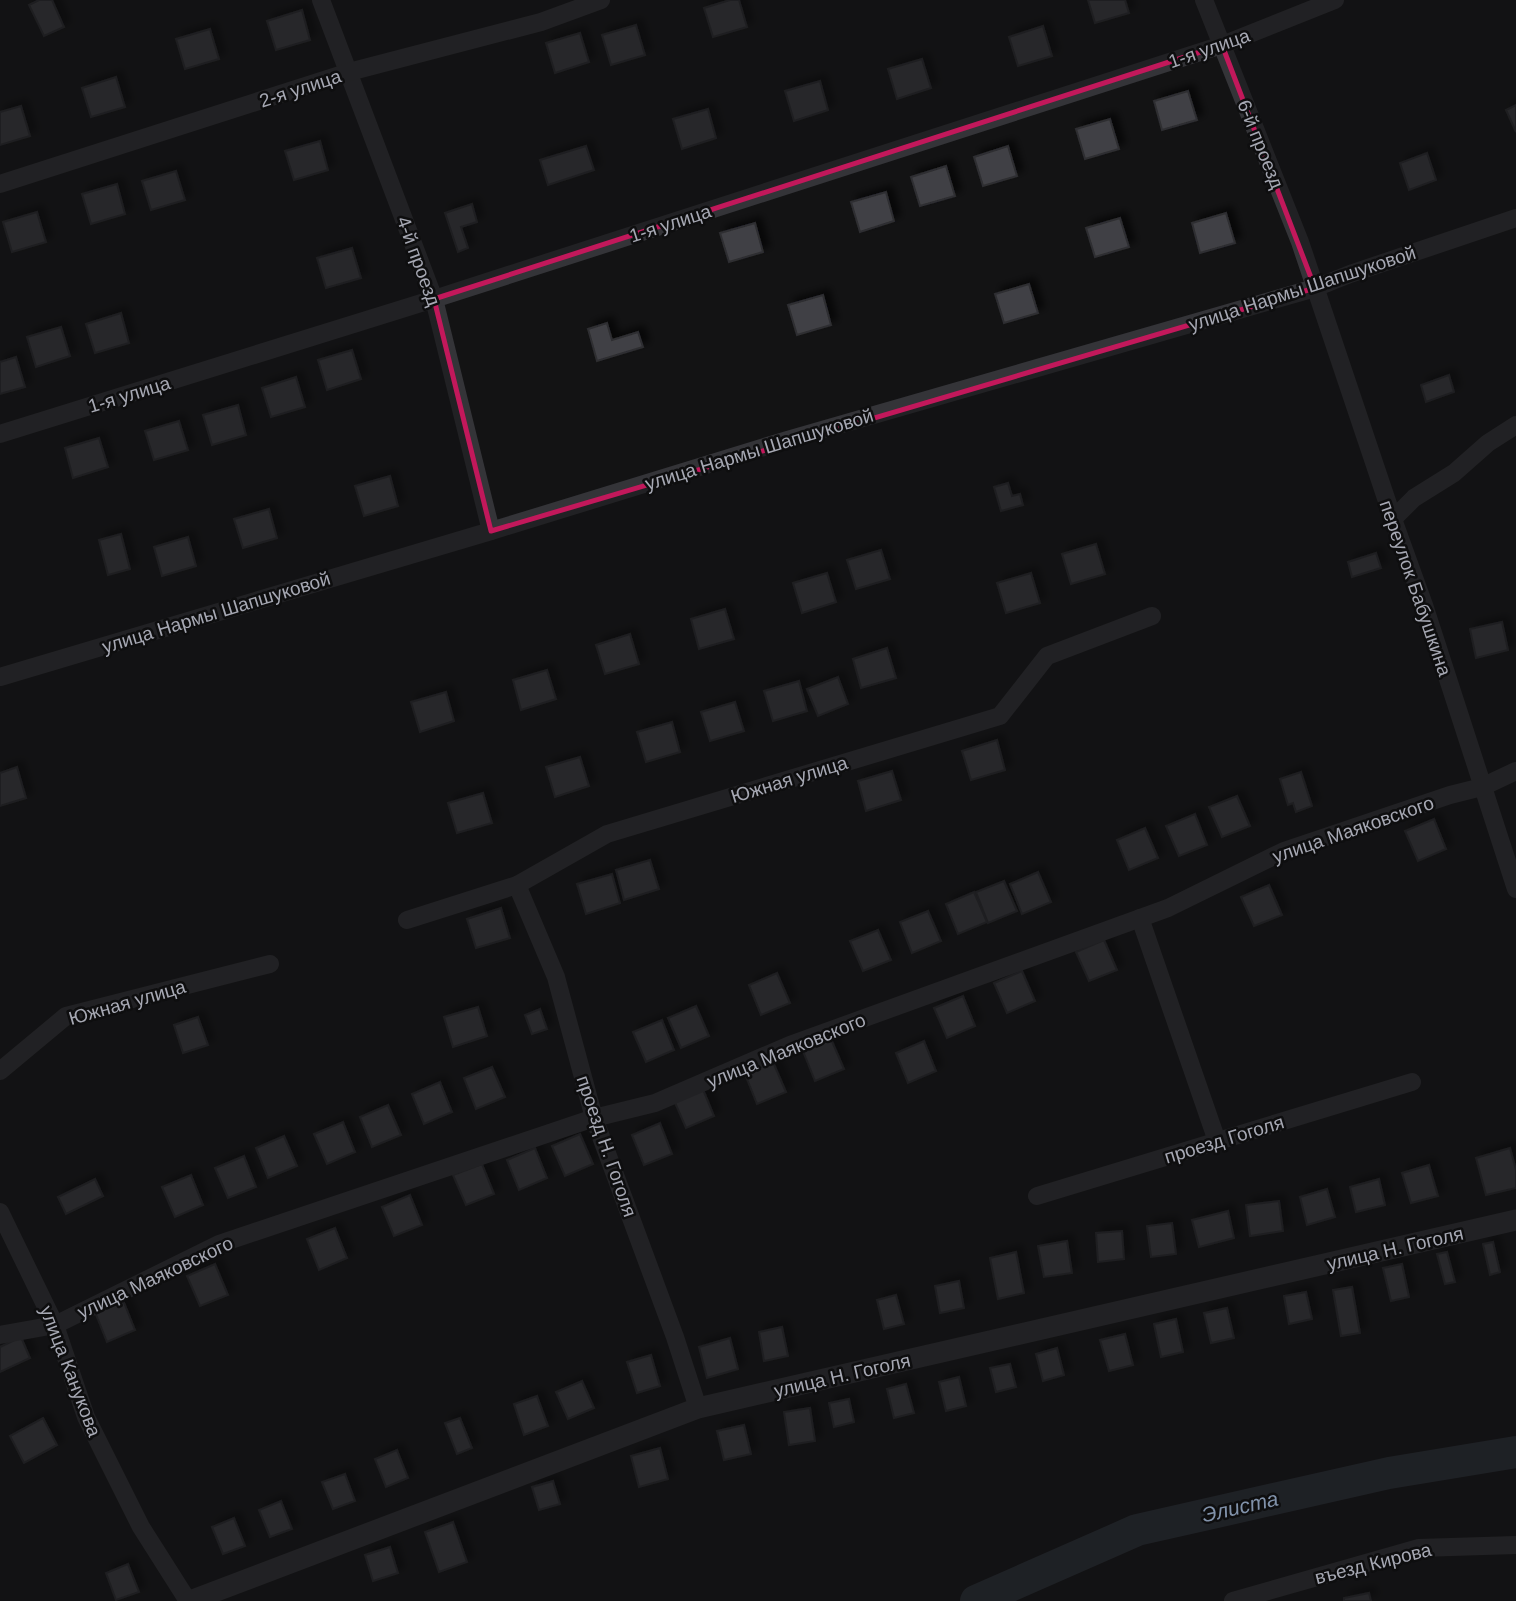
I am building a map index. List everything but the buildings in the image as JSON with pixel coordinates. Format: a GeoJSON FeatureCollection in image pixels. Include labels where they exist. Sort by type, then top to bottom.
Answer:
{"type":"FeatureCollection","features":[{"type":"Feature","properties":{"kind":"street","name":"4-й проезд"},"geometry":{"type":"LineString","coordinates":[[321,0],[434,299],[491,531]]}},
{"type":"Feature","properties":{"kind":"street","name":"2-я улица"},"geometry":{"type":"LineString","coordinates":[[0,184],[349,72],[541,22],[601,0]]}},
{"type":"Feature","properties":{"kind":"street","name":"6-й проезд"},"geometry":{"type":"LineString","coordinates":[[1204,0],[1300,242],[1315,288]]}},
{"type":"Feature","properties":{"kind":"street","name":"1-я улица"},"geometry":{"type":"LineString","coordinates":[[0,434],[434,299],[1222,45],[1335,0]]}},
{"type":"Feature","properties":{"kind":"street","name":"улица Нармы Шапшуковой"},"geometry":{"type":"LineString","coordinates":[[0,677],[787,440],[1315,288],[1516,218]]}},
{"type":"Feature","properties":{"kind":"street","name":"переулок Бабушкина"},"geometry":{"type":"LineString","coordinates":[[1315,288],[1424,605],[1516,889]]}},
{"type":"Feature","properties":{"kind":"street"},"geometry":{"type":"LineString","coordinates":[[1393,519],[1414,498],[1454,474],[1488,443],[1516,425]]}},
{"type":"Feature","properties":{"kind":"street","name":"Южная улица"},"geometry":{"type":"LineString","coordinates":[[407,920],[517,885],[607,834],[1000,716],[1047,656],[1152,616]]}},
{"type":"Feature","properties":{"kind":"street","name":"улица Маяковского"},"geometry":{"type":"LineString","coordinates":[[0,1335],[55,1325],[219,1244],[594,1118],[655,1103],[790,1045],[1168,908],[1284,851],[1450,795],[1482,787],[1516,771]]}},
{"type":"Feature","properties":{"kind":"street","name":"проезд Н. Гоголя"},"geometry":{"type":"LineString","coordinates":[[517,885],[556,977],[594,1118],[675,1337],[698,1408]]}},
{"type":"Feature","properties":{"kind":"street"},"geometry":{"type":"LineString","coordinates":[[1140,918],[1217,1141]]}},
{"type":"Feature","properties":{"kind":"street","name":"Южная улица"},"geometry":{"type":"LineString","coordinates":[[0,1071],[66,1016],[270,964]]}},
{"type":"Feature","properties":{"kind":"street","name":"проезд Гоголя"},"geometry":{"type":"LineString","coordinates":[[1037,1196],[1412,1082]]}},
{"type":"Feature","properties":{"kind":"street","name":"улица Канукова"},"geometry":{"type":"LineString","coordinates":[[0,1212],[55,1325],[86,1418],[141,1527],[189,1601]]}},
{"type":"Feature","properties":{"kind":"street","name":"улица Н. Гоголя"},"geometry":{"type":"LineString","coordinates":[[189,1601],[698,1408],[1516,1220]]}},
{"type":"Feature","properties":{"kind":"street","name":"въезд Кирова"},"geometry":{"type":"LineString","coordinates":[[1233,1601],[1419,1548],[1516,1545]]}},
{"type":"Feature","properties":{"kind":"highlighted area"},"geometry":{"type":"Polygon","coordinates":[[[1222,45],[1315,288],[491,531],[434,299],[1222,45]]]}},
{"type":"Feature","properties":{"kind":"waterway","name":"Элиста"},"geometry":{"type":"LineString","coordinates":[[976,1601],[1137,1530],[1389,1473],[1516,1452]]}}]}
